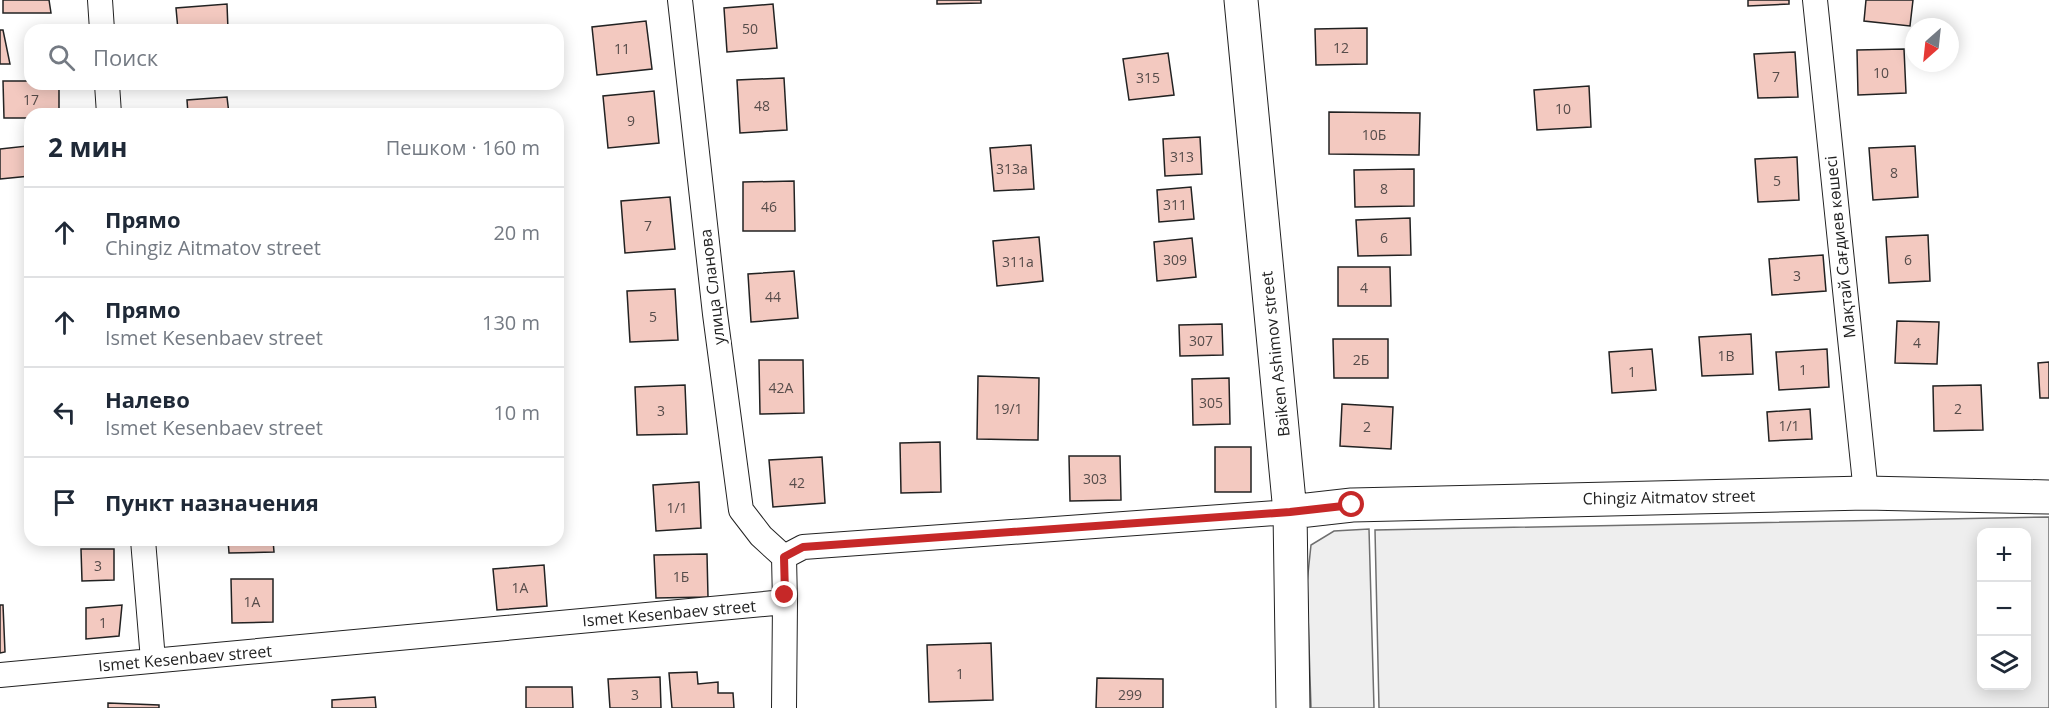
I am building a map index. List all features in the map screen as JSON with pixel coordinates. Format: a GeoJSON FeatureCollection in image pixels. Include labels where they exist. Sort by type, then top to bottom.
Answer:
{"type":"FeatureCollection","features":[{"type":"Feature","properties":{"kind":"main road","name":"Baiken Ashimov street"},"geometry":{"type":"LineString","coordinates":[[1241,0],[1290,512],[1293,708]]}},
{"type":"Feature","properties":{"kind":"main road","name":"Chingiz Aitmatov street"},"geometry":{"type":"LineString","coordinates":[[1290,512],[1352,505],[1866,493],[2049,497]]}},
{"type":"Feature","properties":{"kind":"street"},"geometry":{"type":"LineString","coordinates":[[100,0],[102,24]]}},
{"type":"Feature","properties":{"kind":"street","name":"улица Сланова"},"geometry":{"type":"LineString","coordinates":[[680,0],[715,314],[741,510],[761,536],[784,557]]}},
{"type":"Feature","properties":{"kind":"street","name":"Мақтай Сағдиев көшесі"},"geometry":{"type":"LineString","coordinates":[[1815,0],[1866,493]]}},
{"type":"Feature","properties":{"kind":"street"},"geometry":{"type":"LineString","coordinates":[[107,90],[109,108]]}},
{"type":"Feature","properties":{"kind":"street"},"geometry":{"type":"LineString","coordinates":[[784,708],[784,557],[803,547],[1290,512]]}},
{"type":"Feature","properties":{"kind":"street"},"geometry":{"type":"LineString","coordinates":[[144,546],[153,660]]}},
{"type":"Feature","properties":{"kind":"street","name":"Ismet Kesenbaev street"},"geometry":{"type":"LineString","coordinates":[[0,675],[785,602]]}},
{"type":"Feature","properties":{"kind":"shaded area"},"geometry":{"type":"Polygon","coordinates":[[[2049,517],[2049,708],[1379,708],[1375,530],[2049,517]]]}},
{"type":"Feature","properties":{"kind":"shaded area"},"geometry":{"type":"Polygon","coordinates":[[[1369,529],[1374,708],[1311,708],[1307,583],[1311,545],[1334,531],[1369,529]]]}},
{"type":"Feature","properties":{"kind":"building"},"geometry":{"type":"Polygon","coordinates":[[[3,0],[49,0],[51,13],[3,13],[3,0]]]}},
{"type":"Feature","properties":{"kind":"building"},"geometry":{"type":"Polygon","coordinates":[[[937,0],[981,0],[981,3],[937,4],[937,0]]]}},
{"type":"Feature","properties":{"kind":"building"},"geometry":{"type":"Polygon","coordinates":[[[1748,0],[1789,0],[1789,4],[1748,6],[1748,0]]]}},
{"type":"Feature","properties":{"kind":"building"},"geometry":{"type":"Polygon","coordinates":[[[1866,0],[1913,0],[1911,18],[1905,18],[1905,25],[1864,21],[1866,0]]]}},
{"type":"Feature","properties":{"kind":"building"},"geometry":{"type":"Polygon","coordinates":[[[227,4],[228,24],[177,24],[176,8],[227,4]]]}},
{"type":"Feature","properties":{"kind":"building"},"geometry":{"type":"Polygon","coordinates":[[[773,4],[777,48],[727,52],[724,8],[773,4]]]}},
{"type":"Feature","properties":{"kind":"building"},"geometry":{"type":"Polygon","coordinates":[[[646,21],[652,69],[597,75],[592,27],[646,21]]]}},
{"type":"Feature","properties":{"kind":"building"},"geometry":{"type":"Polygon","coordinates":[[[1367,28],[1367,64],[1316,65],[1315,29],[1367,28]]]}},
{"type":"Feature","properties":{"kind":"building"},"geometry":{"type":"Polygon","coordinates":[[[0,30],[3,30],[10,64],[0,64],[0,30]]]}},
{"type":"Feature","properties":{"kind":"building"},"geometry":{"type":"Polygon","coordinates":[[[1904,49],[1906,93],[1858,95],[1857,50],[1904,49]]]}},
{"type":"Feature","properties":{"kind":"building"},"geometry":{"type":"Polygon","coordinates":[[[1795,52],[1798,97],[1758,98],[1754,54],[1795,52]]]}},
{"type":"Feature","properties":{"kind":"building"},"geometry":{"type":"Polygon","coordinates":[[[1168,53],[1174,95],[1129,100],[1123,59],[1168,53]]]}},
{"type":"Feature","properties":{"kind":"building"},"geometry":{"type":"Polygon","coordinates":[[[784,78],[787,130],[740,133],[737,80],[784,78]]]}},
{"type":"Feature","properties":{"kind":"building"},"geometry":{"type":"Polygon","coordinates":[[[3,81],[24,81],[24,90],[59,90],[59,108],[24,108],[24,118],[4,118],[3,81]]]}},
{"type":"Feature","properties":{"kind":"building"},"geometry":{"type":"Polygon","coordinates":[[[1589,86],[1591,127],[1537,130],[1534,90],[1589,86]]]}},
{"type":"Feature","properties":{"kind":"building"},"geometry":{"type":"Polygon","coordinates":[[[654,91],[659,143],[608,148],[603,96],[654,91]]]}},
{"type":"Feature","properties":{"kind":"building"},"geometry":{"type":"Polygon","coordinates":[[[227,97],[228,108],[188,108],[187,100],[227,97]]]}},
{"type":"Feature","properties":{"kind":"building"},"geometry":{"type":"Polygon","coordinates":[[[1329,112],[1420,113],[1419,155],[1329,154],[1329,112]]]}},
{"type":"Feature","properties":{"kind":"building"},"geometry":{"type":"Polygon","coordinates":[[[1200,137],[1202,174],[1165,176],[1163,139],[1200,137]]]}},
{"type":"Feature","properties":{"kind":"building"},"geometry":{"type":"Polygon","coordinates":[[[1031,145],[1034,189],[994,191],[990,148],[1031,145]]]}},
{"type":"Feature","properties":{"kind":"building"},"geometry":{"type":"Polygon","coordinates":[[[24,146],[24,177],[0,179],[0,149],[24,146]]]}},
{"type":"Feature","properties":{"kind":"building"},"geometry":{"type":"Polygon","coordinates":[[[1915,146],[1918,197],[1873,200],[1869,148],[1915,146]]]}},
{"type":"Feature","properties":{"kind":"building"},"geometry":{"type":"Polygon","coordinates":[[[1797,157],[1799,200],[1758,202],[1755,159],[1797,157]]]}},
{"type":"Feature","properties":{"kind":"building"},"geometry":{"type":"Polygon","coordinates":[[[1414,169],[1414,206],[1355,207],[1354,170],[1414,169]]]}},
{"type":"Feature","properties":{"kind":"building"},"geometry":{"type":"Polygon","coordinates":[[[794,181],[795,231],[743,231],[743,182],[794,181]]]}},
{"type":"Feature","properties":{"kind":"building"},"geometry":{"type":"Polygon","coordinates":[[[1191,187],[1194,219],[1159,222],[1157,190],[1191,187]]]}},
{"type":"Feature","properties":{"kind":"building"},"geometry":{"type":"Polygon","coordinates":[[[670,197],[675,249],[625,253],[621,201],[670,197]]]}},
{"type":"Feature","properties":{"kind":"building"},"geometry":{"type":"Polygon","coordinates":[[[1410,218],[1411,255],[1358,256],[1356,220],[1410,218]]]}},
{"type":"Feature","properties":{"kind":"building"},"geometry":{"type":"Polygon","coordinates":[[[1928,235],[1930,281],[1889,283],[1886,237],[1928,235]]]}},
{"type":"Feature","properties":{"kind":"building"},"geometry":{"type":"Polygon","coordinates":[[[1039,237],[1043,281],[997,286],[993,241],[1039,237]]]}},
{"type":"Feature","properties":{"kind":"building"},"geometry":{"type":"Polygon","coordinates":[[[1192,238],[1196,277],[1157,281],[1154,242],[1192,238]]]}},
{"type":"Feature","properties":{"kind":"building"},"geometry":{"type":"Polygon","coordinates":[[[1823,255],[1826,291],[1772,295],[1769,259],[1823,255]]]}},
{"type":"Feature","properties":{"kind":"building"},"geometry":{"type":"Polygon","coordinates":[[[1338,267],[1390,267],[1391,306],[1338,306],[1338,267]]]}},
{"type":"Feature","properties":{"kind":"building"},"geometry":{"type":"Polygon","coordinates":[[[794,271],[798,318],[751,322],[748,274],[794,271]]]}},
{"type":"Feature","properties":{"kind":"building"},"geometry":{"type":"Polygon","coordinates":[[[675,289],[678,340],[630,342],[627,291],[675,289]]]}},
{"type":"Feature","properties":{"kind":"building"},"geometry":{"type":"Polygon","coordinates":[[[1897,321],[1939,322],[1937,364],[1895,363],[1897,321]]]}},
{"type":"Feature","properties":{"kind":"building"},"geometry":{"type":"Polygon","coordinates":[[[1222,324],[1223,355],[1180,356],[1179,325],[1222,324]]]}},
{"type":"Feature","properties":{"kind":"building"},"geometry":{"type":"Polygon","coordinates":[[[1751,334],[1753,374],[1702,376],[1699,337],[1751,334]]]}},
{"type":"Feature","properties":{"kind":"building"},"geometry":{"type":"Polygon","coordinates":[[[1333,339],[1388,339],[1388,378],[1334,378],[1333,339]]]}},
{"type":"Feature","properties":{"kind":"building"},"geometry":{"type":"Polygon","coordinates":[[[1652,349],[1656,390],[1612,393],[1609,352],[1652,349]]]}},
{"type":"Feature","properties":{"kind":"building"},"geometry":{"type":"Polygon","coordinates":[[[1827,349],[1829,387],[1779,390],[1776,352],[1827,349]]]}},
{"type":"Feature","properties":{"kind":"building"},"geometry":{"type":"Polygon","coordinates":[[[759,360],[803,360],[804,413],[760,414],[759,360]]]}},
{"type":"Feature","properties":{"kind":"building"},"geometry":{"type":"Polygon","coordinates":[[[2049,362],[2049,398],[2040,398],[2038,363],[2049,362]]]}},
{"type":"Feature","properties":{"kind":"building"},"geometry":{"type":"Polygon","coordinates":[[[978,376],[1039,378],[1038,440],[977,439],[978,376]]]}},
{"type":"Feature","properties":{"kind":"building"},"geometry":{"type":"Polygon","coordinates":[[[1229,378],[1230,424],[1193,425],[1192,379],[1229,378]]]}},
{"type":"Feature","properties":{"kind":"building"},"geometry":{"type":"Polygon","coordinates":[[[685,385],[687,434],[637,435],[635,387],[685,385]]]}},
{"type":"Feature","properties":{"kind":"building"},"geometry":{"type":"Polygon","coordinates":[[[1981,385],[1983,430],[1934,431],[1933,386],[1981,385]]]}},
{"type":"Feature","properties":{"kind":"building"},"geometry":{"type":"Polygon","coordinates":[[[1342,404],[1393,407],[1391,449],[1340,446],[1342,404]]]}},
{"type":"Feature","properties":{"kind":"building"},"geometry":{"type":"Polygon","coordinates":[[[1810,409],[1812,439],[1769,441],[1767,412],[1810,409]]]}},
{"type":"Feature","properties":{"kind":"building"},"geometry":{"type":"Polygon","coordinates":[[[940,442],[941,492],[901,493],[900,443],[940,442]]]}},
{"type":"Feature","properties":{"kind":"building"},"geometry":{"type":"Polygon","coordinates":[[[1215,447],[1251,447],[1251,492],[1215,492],[1215,447]]]}},
{"type":"Feature","properties":{"kind":"building"},"geometry":{"type":"Polygon","coordinates":[[[1069,456],[1120,456],[1121,500],[1070,501],[1069,456]]]}},
{"type":"Feature","properties":{"kind":"building"},"geometry":{"type":"Polygon","coordinates":[[[822,457],[825,503],[773,507],[769,460],[822,457]]]}},
{"type":"Feature","properties":{"kind":"building"},"geometry":{"type":"Polygon","coordinates":[[[699,482],[701,528],[656,531],[653,485],[699,482]]]}},
{"type":"Feature","properties":{"kind":"building"},"geometry":{"type":"Polygon","coordinates":[[[228,546],[274,546],[274,552],[229,553],[228,546]]]}},
{"type":"Feature","properties":{"kind":"building"},"geometry":{"type":"Polygon","coordinates":[[[81,549],[114,549],[114,580],[82,581],[81,549]]]}},
{"type":"Feature","properties":{"kind":"building"},"geometry":{"type":"Polygon","coordinates":[[[707,554],[708,597],[656,598],[654,555],[707,554]]]}},
{"type":"Feature","properties":{"kind":"building"},"geometry":{"type":"Polygon","coordinates":[[[544,565],[547,606],[497,610],[493,569],[544,565]]]}},
{"type":"Feature","properties":{"kind":"building"},"geometry":{"type":"Polygon","coordinates":[[[231,579],[273,579],[273,622],[232,623],[231,579]]]}},
{"type":"Feature","properties":{"kind":"building"},"geometry":{"type":"Polygon","coordinates":[[[0,605],[3,605],[5,652],[0,653],[0,605]]]}},
{"type":"Feature","properties":{"kind":"building"},"geometry":{"type":"Polygon","coordinates":[[[122,605],[119,636],[86,639],[86,608],[122,605]]]}},
{"type":"Feature","properties":{"kind":"building"},"geometry":{"type":"Polygon","coordinates":[[[991,643],[993,700],[929,702],[927,645],[991,643]]]}},
{"type":"Feature","properties":{"kind":"building"},"geometry":{"type":"Polygon","coordinates":[[[697,672],[698,684],[718,682],[718,693],[733,693],[734,708],[672,708],[669,673],[697,672]]]}},
{"type":"Feature","properties":{"kind":"building"},"geometry":{"type":"Polygon","coordinates":[[[660,677],[661,708],[610,708],[608,679],[660,677]]]}},
{"type":"Feature","properties":{"kind":"building"},"geometry":{"type":"Polygon","coordinates":[[[1097,678],[1163,679],[1163,708],[1096,708],[1097,678]]]}},
{"type":"Feature","properties":{"kind":"building"},"geometry":{"type":"Polygon","coordinates":[[[526,687],[572,687],[573,708],[526,708],[526,687]]]}},
{"type":"Feature","properties":{"kind":"building"},"geometry":{"type":"Polygon","coordinates":[[[375,697],[376,708],[332,708],[332,700],[375,697]]]}},
{"type":"Feature","properties":{"kind":"building"},"geometry":{"type":"Polygon","coordinates":[[[108,703],[159,705],[159,708],[108,708],[108,703]]]}},
{"type":"Feature","properties":{"kind":"route"},"geometry":{"type":"LineString","coordinates":[[785,595],[784,557],[803,547],[1290,512],[1352,505]]}}]}
